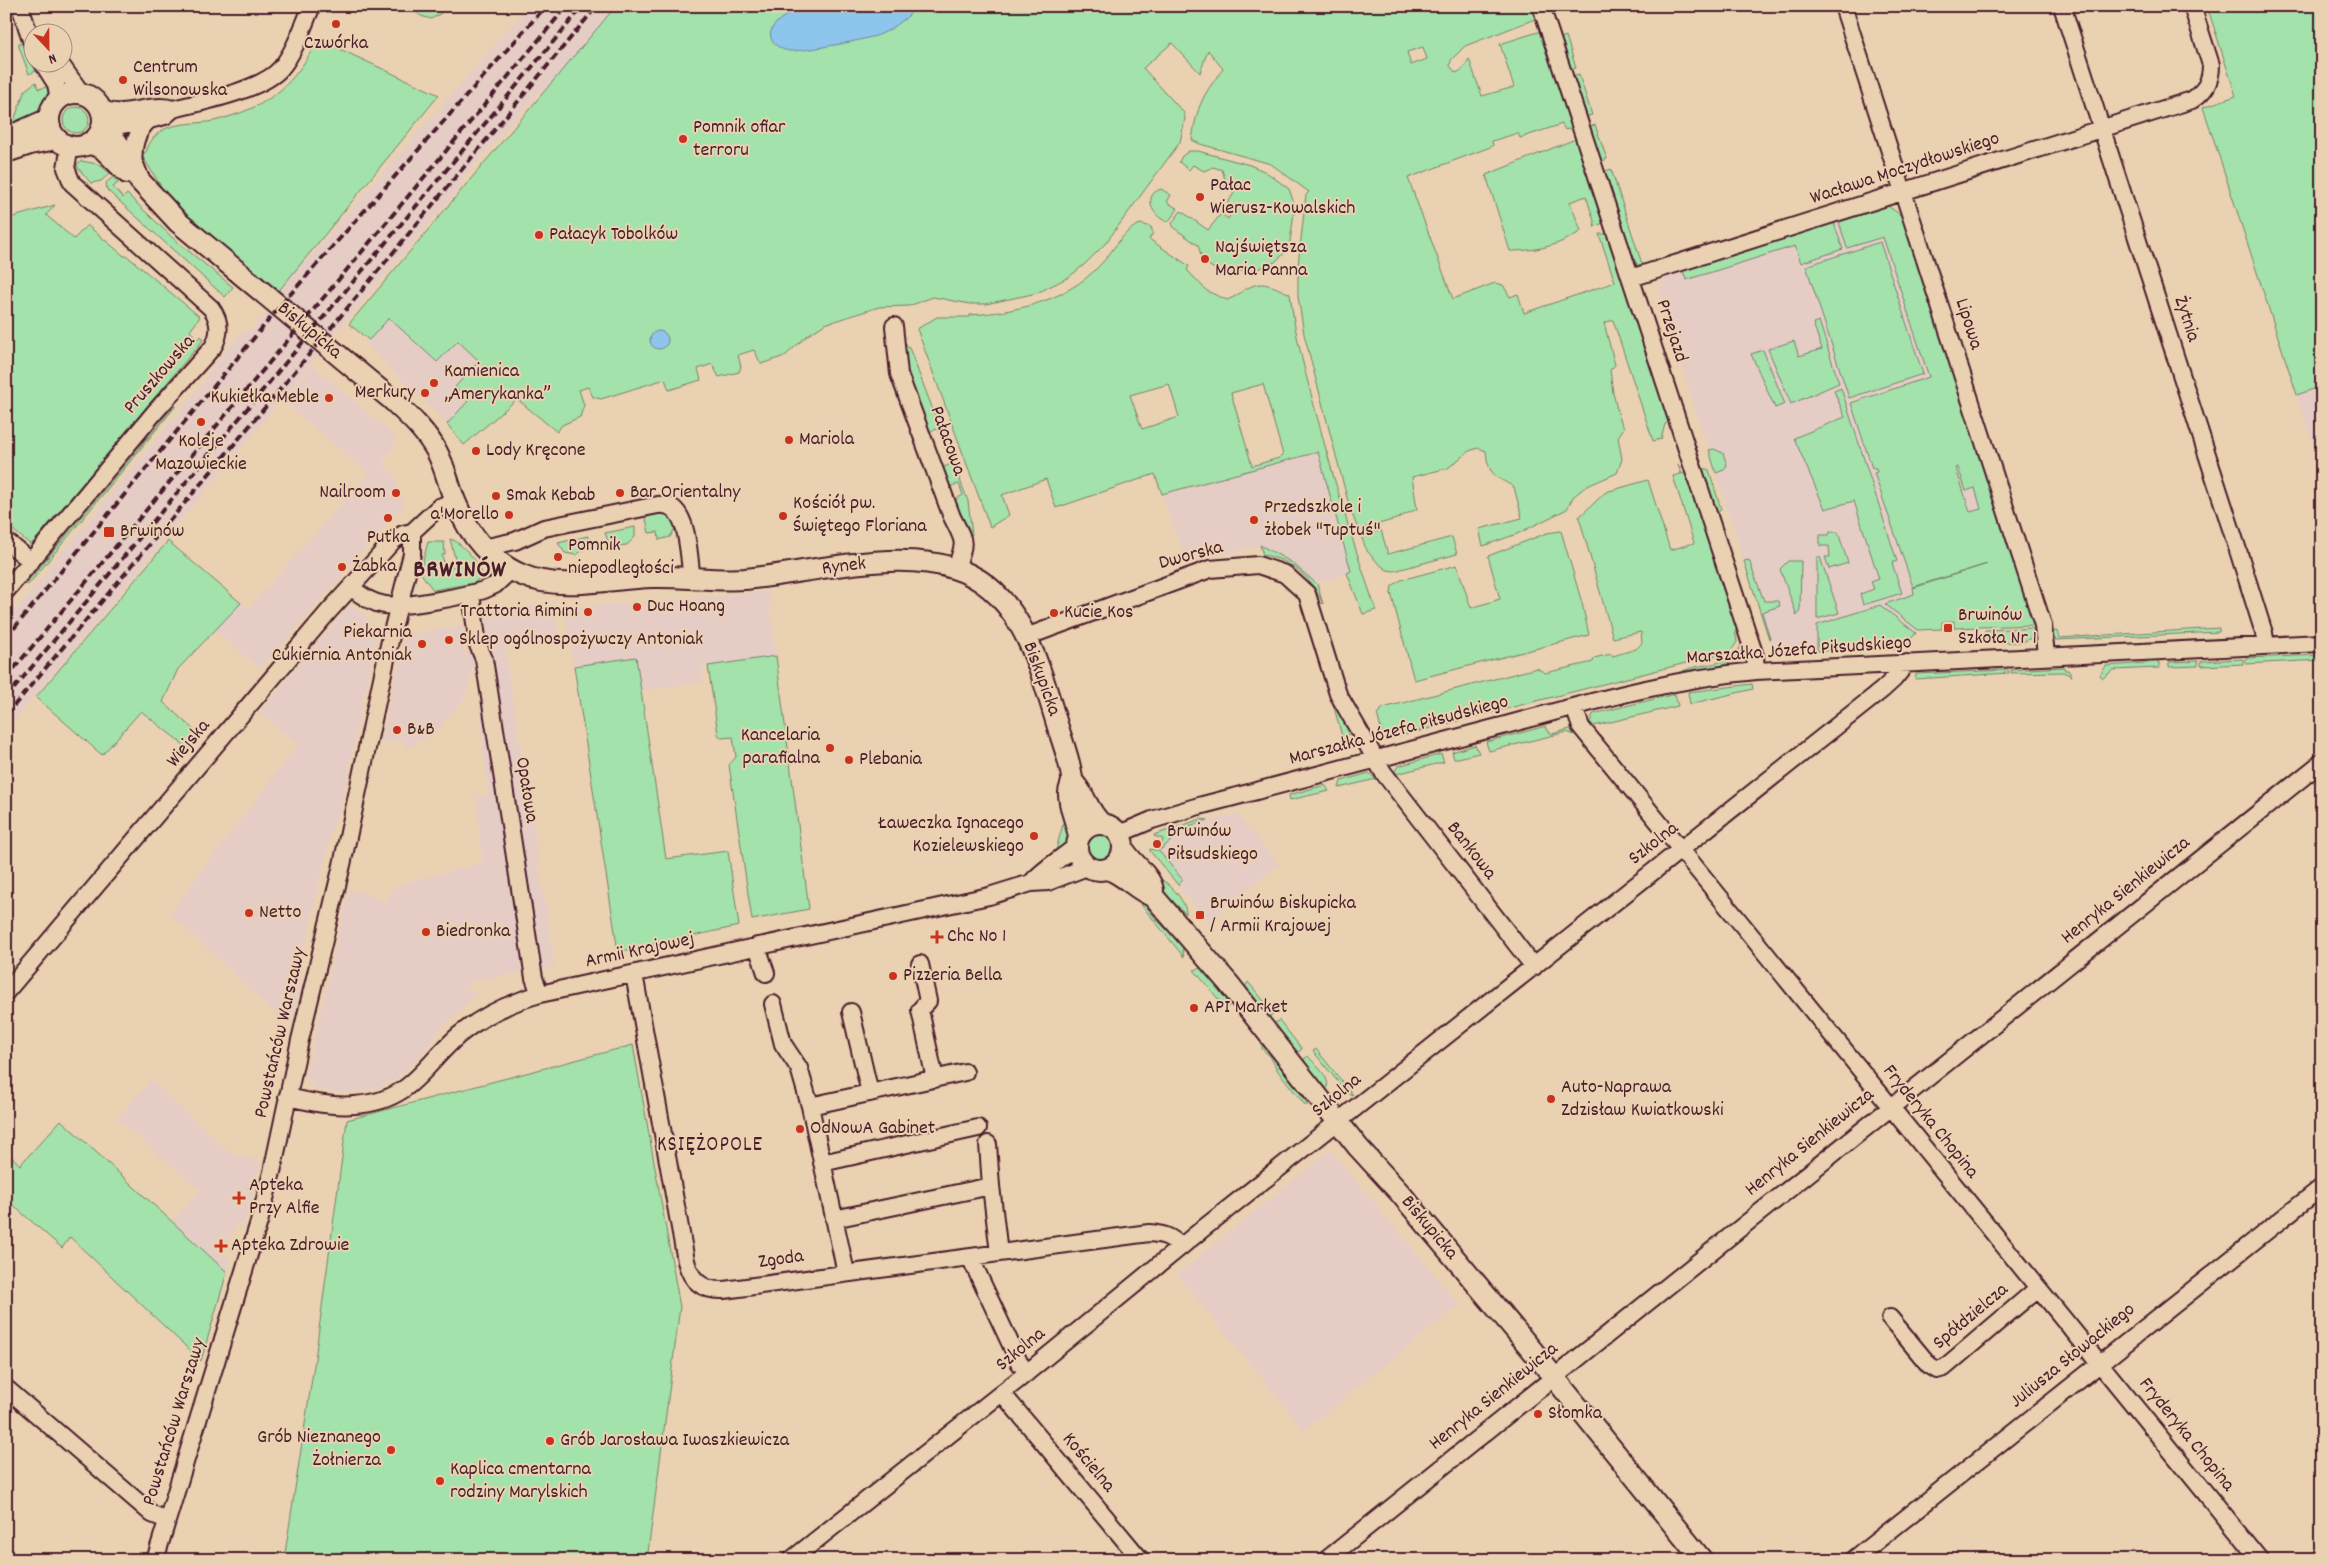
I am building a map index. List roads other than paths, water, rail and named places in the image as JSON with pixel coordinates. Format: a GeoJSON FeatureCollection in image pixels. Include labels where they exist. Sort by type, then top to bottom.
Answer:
{"type":"FeatureCollection","features":[{"type":"Feature","properties":{"kind":"main road"},"geometry":{"type":"LineString","coordinates":[[6,152],[79,139],[102,118],[99,107],[92,99],[82,94],[70,94],[59,99],[52,108],[49,119],[51,130],[79,139]]}},
{"type":"Feature","properties":{"kind":"main road"},"geometry":{"type":"LineString","coordinates":[[6,138],[49,119]]}},
{"type":"Feature","properties":{"kind":"main road","name":"Biskupicka"},"geometry":{"type":"LineString","coordinates":[[79,139],[102,148],[122,169],[137,173],[167,211],[197,238],[391,399],[412,419],[437,451],[455,501]]}},
{"type":"Feature","properties":{"kind":"main road","name":"Rynek"},"geometry":{"type":"LineString","coordinates":[[455,501],[466,524],[483,548],[497,561],[534,580],[553,583],[654,577],[721,580],[898,561],[931,562],[956,568],[979,579],[990,588]]}},
{"type":"Feature","properties":{"kind":"main road","name":"Biskupicka"},"geometry":{"type":"LineString","coordinates":[[990,588],[1005,602],[1026,637],[1051,705],[1072,781],[1068,794],[1078,842]]}},
{"type":"Feature","properties":{"kind":"main road","name":"Biskupicka"},"geometry":{"type":"LineString","coordinates":[[1072,781],[1082,790],[1088,808],[1115,835],[1129,859],[1152,884],[1154,897]]}},
{"type":"Feature","properties":{"kind":"main road"},"geometry":{"type":"LineString","coordinates":[[1088,827],[1115,835],[1120,859],[1108,869],[1097,871],[1087,867],[1079,858],[1078,842],[1088,827]]}},
{"type":"Feature","properties":{"kind":"main road","name":"Biskupicka"},"geometry":{"type":"LineString","coordinates":[[1108,869],[1128,878],[1141,892],[1154,897],[1229,984],[1338,1123],[1554,1376],[1702,1560]]}},
{"type":"Feature","properties":{"kind":"street"},"geometry":{"type":"LineString","coordinates":[[20,6],[26,22]]}},
{"type":"Feature","properties":{"kind":"street"},"geometry":{"type":"LineString","coordinates":[[79,139],[165,116],[173,109],[253,86],[265,80],[280,69],[291,52],[312,6]]}},
{"type":"Feature","properties":{"kind":"street","name":"Przejazd"},"geometry":{"type":"LineString","coordinates":[[1541,6],[1750,641],[1756,671]]}},
{"type":"Feature","properties":{"kind":"street","name":"Lipowa"},"geometry":{"type":"LineString","coordinates":[[1843,6],[2043,625],[2046,656]]}},
{"type":"Feature","properties":{"kind":"street","name":"Żytnia"},"geometry":{"type":"LineString","coordinates":[[2062,6],[2236,544],[2264,633],[2266,646]]}},
{"type":"Feature","properties":{"kind":"street","name":"Wacława Moczydłowskiego"},"geometry":{"type":"LineString","coordinates":[[1631,278],[2192,100],[2207,87],[2211,73],[2211,66],[2192,6]]}},
{"type":"Feature","properties":{"kind":"street"},"geometry":{"type":"LineString","coordinates":[[48,72],[56,84],[59,99]]}},
{"type":"Feature","properties":{"kind":"street"},"geometry":{"type":"LineString","coordinates":[[66,72],[82,94]]}},
{"type":"Feature","properties":{"kind":"street"},"geometry":{"type":"LineString","coordinates":[[99,107],[109,111],[123,111],[163,105],[173,109]]}},
{"type":"Feature","properties":{"kind":"street"},"geometry":{"type":"LineString","coordinates":[[137,173],[133,149],[136,138],[149,120]]}},
{"type":"Feature","properties":{"kind":"street","name":"Pruszkowska"},"geometry":{"type":"LineString","coordinates":[[6,590],[154,413],[213,347],[218,334],[218,320],[211,308],[72,182],[67,174],[66,165],[79,139]]}},
{"type":"Feature","properties":{"kind":"street","name":"Pałacowa"},"geometry":{"type":"LineString","coordinates":[[894,326],[899,374],[952,517],[963,538],[963,547],[956,568]]}},
{"type":"Feature","properties":{"kind":"street"},"geometry":{"type":"LineString","coordinates":[[412,532],[439,507],[455,501]]}},
{"type":"Feature","properties":{"kind":"street"},"geometry":{"type":"LineString","coordinates":[[483,548],[514,541],[544,528],[658,505],[669,505],[674,507],[681,518],[692,579]]}},
{"type":"Feature","properties":{"kind":"street","name":"Wiejska"},"geometry":{"type":"LineString","coordinates":[[6,992],[351,587],[393,541],[402,534],[412,532]]}},
{"type":"Feature","properties":{"kind":"street","name":"Powstańców Warszawy"},"geometry":{"type":"LineString","coordinates":[[155,1560],[262,1213],[412,554],[412,532]]}},
{"type":"Feature","properties":{"kind":"street"},"geometry":{"type":"LineString","coordinates":[[6,541],[31,562]]}},
{"type":"Feature","properties":{"kind":"street","name":"Dworska"},"geometry":{"type":"LineString","coordinates":[[1026,637],[1210,569],[1258,565],[1278,570],[1294,580],[1307,594],[1338,694],[1376,759]]}},
{"type":"Feature","properties":{"kind":"street"},"geometry":{"type":"LineString","coordinates":[[351,587],[375,603],[399,605],[471,594],[492,587],[512,570]]}},
{"type":"Feature","properties":{"kind":"street","name":"Opałowa"},"geometry":{"type":"LineString","coordinates":[[471,594],[478,645],[484,659],[534,978],[540,994]]}},
{"type":"Feature","properties":{"kind":"street","name":"Marszałka Józefa Piłsudskiego"},"geometry":{"type":"LineString","coordinates":[[1115,835],[1152,820],[1199,806],[1659,685],[1704,676],[1756,671],[2322,643]]}},
{"type":"Feature","properties":{"kind":"street","name":"Szkolna"},"geometry":{"type":"LineString","coordinates":[[792,1560],[1027,1373],[1181,1247],[1882,690],[1907,663]]}},
{"type":"Feature","properties":{"kind":"street","name":"Fryderyka Chopina"},"geometry":{"type":"LineString","coordinates":[[1574,707],[1581,728],[2260,1560]]}},
{"type":"Feature","properties":{"kind":"street","name":"Bankowa"},"geometry":{"type":"LineString","coordinates":[[1376,759],[1386,776],[1534,966]]}},
{"type":"Feature","properties":{"kind":"street","name":"Henryka Sienkiewicza"},"geometry":{"type":"LineString","coordinates":[[1326,1560],[2322,762]]}},
{"type":"Feature","properties":{"kind":"street","name":"Armii Krajowej"},"geometry":{"type":"LineString","coordinates":[[1032,883],[1042,871],[1063,858],[1078,842]]}},
{"type":"Feature","properties":{"kind":"street","name":"Armii Krajowej"},"geometry":{"type":"LineString","coordinates":[[287,1097],[339,1106],[361,1105],[392,1096],[417,1080],[458,1037],[479,1020],[518,1000],[998,894],[1032,883],[1048,882],[1087,867]]}},
{"type":"Feature","properties":{"kind":"street"},"geometry":{"type":"LineString","coordinates":[[757,946],[766,973]]}},
{"type":"Feature","properties":{"kind":"street"},"geometry":{"type":"LineString","coordinates":[[920,964],[928,1001],[920,1010],[935,1079]]}},
{"type":"Feature","properties":{"kind":"street","name":"Zgoda"},"geometry":{"type":"LineString","coordinates":[[634,974],[686,1262],[694,1279],[705,1288],[713,1290],[1149,1233],[1163,1234],[1173,1239],[1181,1247]]}},
{"type":"Feature","properties":{"kind":"street"},"geometry":{"type":"LineString","coordinates":[[773,1004],[783,1044],[799,1068],[810,1106],[846,1273]]}},
{"type":"Feature","properties":{"kind":"street"},"geometry":{"type":"LineString","coordinates":[[851,1012],[870,1093]]}},
{"type":"Feature","properties":{"kind":"street"},"geometry":{"type":"LineString","coordinates":[[810,1106],[965,1072]]}},
{"type":"Feature","properties":{"kind":"street"},"geometry":{"type":"LineString","coordinates":[[822,1163],[978,1128]]}},
{"type":"Feature","properties":{"kind":"street"},"geometry":{"type":"LineString","coordinates":[[988,1144],[999,1253]]}},
{"type":"Feature","properties":{"kind":"street"},"geometry":{"type":"LineString","coordinates":[[834,1219],[992,1186]]}},
{"type":"Feature","properties":{"kind":"street","name":"Juliusza Słowackiego"},"geometry":{"type":"LineString","coordinates":[[1852,1560],[2322,1188]]}},
{"type":"Feature","properties":{"kind":"street"},"geometry":{"type":"LineString","coordinates":[[970,1257],[1019,1362],[1027,1373]]}},
{"type":"Feature","properties":{"kind":"street","name":"Spółdzielcza"},"geometry":{"type":"LineString","coordinates":[[1890,1318],[1929,1365],[1937,1370],[1944,1368],[2038,1288]]}},
{"type":"Feature","properties":{"kind":"street"},"geometry":{"type":"LineString","coordinates":[[6,1388],[152,1514],[168,1520]]}},
{"type":"Feature","properties":{"kind":"street","name":"Kościelna"},"geometry":{"type":"LineString","coordinates":[[1002,1393],[1141,1560]]}},
{"type":"Feature","properties":{"kind":"water"},"geometry":{"type":"Polygon","coordinates":[[[800,6],[918,6],[896,25],[875,36],[807,49],[790,51],[782,49],[771,39],[771,31],[776,23],[800,6]]]}},
{"type":"Feature","properties":{"kind":"water"},"geometry":{"type":"Polygon","coordinates":[[[659,331],[665,334],[668,340],[665,346],[659,349],[653,346],[650,340],[653,334],[659,331]]]}},
{"type":"Feature","properties":{"kind":"railway"},"geometry":{"type":"LineString","coordinates":[[6,638],[287,298],[546,6]]}},
{"type":"Feature","properties":{"kind":"railway"},"geometry":{"type":"LineString","coordinates":[[6,678],[567,6]]}},
{"type":"Feature","properties":{"kind":"railway"},"geometry":{"type":"LineString","coordinates":[[6,698],[583,6]]}},
{"type":"Feature","properties":{"kind":"railway"},"geometry":{"type":"LineString","coordinates":[[6,715],[268,404],[597,6]]}},
{"type":"Feature","properties":{"kind":"place","name":"Czwórka"},"geometry":{"type":"Point","coordinates":[336,24]}},
{"type":"Feature","properties":{"kind":"place","name":"Centrum Wilsonowska"},"geometry":{"type":"Point","coordinates":[123,80]}},
{"type":"Feature","properties":{"kind":"place","name":"Pomnik ofiar terroru"},"geometry":{"type":"Point","coordinates":[683,139]}},
{"type":"Feature","properties":{"kind":"place","name":"Pałac Wierusz-Kowalskich"},"geometry":{"type":"Point","coordinates":[1200,197]}},
{"type":"Feature","properties":{"kind":"place","name":"Pałacyk Tobolków"},"geometry":{"type":"Point","coordinates":[539,235]}},
{"type":"Feature","properties":{"kind":"place","name":"Najświętsza Maria Panna"},"geometry":{"type":"Point","coordinates":[1205,259]}},
{"type":"Feature","properties":{"kind":"place","name":"Kamienica „Amerykanka”"},"geometry":{"type":"Point","coordinates":[434,383]}},
{"type":"Feature","properties":{"kind":"place","name":"Merkury"},"geometry":{"type":"Point","coordinates":[425,393]}},
{"type":"Feature","properties":{"kind":"place","name":"Kukiełka Meble"},"geometry":{"type":"Point","coordinates":[329,398]}},
{"type":"Feature","properties":{"kind":"place","name":"Koleje Mazowieckie"},"geometry":{"type":"Point","coordinates":[201,422]}},
{"type":"Feature","properties":{"kind":"place","name":"Mariola"},"geometry":{"type":"Point","coordinates":[789,440]}},
{"type":"Feature","properties":{"kind":"place","name":"Lody Kręcone"},"geometry":{"type":"Point","coordinates":[476,451]}},
{"type":"Feature","properties":{"kind":"place","name":"Nailroom"},"geometry":{"type":"Point","coordinates":[396,493]}},
{"type":"Feature","properties":{"kind":"place","name":"Bar Orientalny"},"geometry":{"type":"Point","coordinates":[620,493]}},
{"type":"Feature","properties":{"kind":"place","name":"Smak Kebab"},"geometry":{"type":"Point","coordinates":[496,496]}},
{"type":"Feature","properties":{"kind":"place","name":"a'Morello"},"geometry":{"type":"Point","coordinates":[509,515]}},
{"type":"Feature","properties":{"kind":"place","name":"Kościół pw. Świętego Floriana"},"geometry":{"type":"Point","coordinates":[783,516]}},
{"type":"Feature","properties":{"kind":"place","name":"Putka"},"geometry":{"type":"Point","coordinates":[388,518]}},
{"type":"Feature","properties":{"kind":"place","name":"Przedszkole i żłobek \"Tuptuś\""},"geometry":{"type":"Point","coordinates":[1254,520]}},
{"type":"Feature","properties":{"kind":"place","name":"Brwinów"},"geometry":{"type":"Point","coordinates":[109,532]}},
{"type":"Feature","properties":{"kind":"place","name":"Pomnik niepodległości"},"geometry":{"type":"Point","coordinates":[558,557]}},
{"type":"Feature","properties":{"kind":"place","name":"Żabka"},"geometry":{"type":"Point","coordinates":[342,567]}},
{"type":"Feature","properties":{"kind":"place","name":"Duc Hoang"},"geometry":{"type":"Point","coordinates":[637,607]}},
{"type":"Feature","properties":{"kind":"place","name":"Trattoria Rimini"},"geometry":{"type":"Point","coordinates":[588,612]}},
{"type":"Feature","properties":{"kind":"place","name":"Kucie Kos"},"geometry":{"type":"Point","coordinates":[1054,613]}},
{"type":"Feature","properties":{"kind":"place","name":"Brwinów Szkoła Nr 1"},"geometry":{"type":"Point","coordinates":[1948,628]}},
{"type":"Feature","properties":{"kind":"place","name":"Sklep ogólnospożywczy Antoniak"},"geometry":{"type":"Point","coordinates":[449,640]}},
{"type":"Feature","properties":{"kind":"place","name":"Piekarnia Cukiernia Antoniak"},"geometry":{"type":"Point","coordinates":[422,644]}},
{"type":"Feature","properties":{"kind":"place","name":"B&B"},"geometry":{"type":"Point","coordinates":[397,730]}},
{"type":"Feature","properties":{"kind":"place","name":"Kancelaria parafialna"},"geometry":{"type":"Point","coordinates":[830,748]}},
{"type":"Feature","properties":{"kind":"place","name":"Plebania"},"geometry":{"type":"Point","coordinates":[849,760]}},
{"type":"Feature","properties":{"kind":"place","name":"Ławeczka Ignacego Kozielewskiego"},"geometry":{"type":"Point","coordinates":[1034,836]}},
{"type":"Feature","properties":{"kind":"place","name":"Brwinów Piłsudskiego"},"geometry":{"type":"Point","coordinates":[1157,844]}},
{"type":"Feature","properties":{"kind":"place","name":"Netto"},"geometry":{"type":"Point","coordinates":[249,913]}},
{"type":"Feature","properties":{"kind":"place","name":"Brwinów Biskupicka / Armii Krajowej"},"geometry":{"type":"Point","coordinates":[1200,915]}},
{"type":"Feature","properties":{"kind":"place","name":"Biedronka"},"geometry":{"type":"Point","coordinates":[426,932]}},
{"type":"Feature","properties":{"kind":"place","name":"Chc No 1"},"geometry":{"type":"Point","coordinates":[937,937]}},
{"type":"Feature","properties":{"kind":"place","name":"Pizzeria Bella"},"geometry":{"type":"Point","coordinates":[893,976]}},
{"type":"Feature","properties":{"kind":"place","name":"API Market"},"geometry":{"type":"Point","coordinates":[1194,1008]}},
{"type":"Feature","properties":{"kind":"place","name":"Auto-Naprawa Zdzisław Kwiatkowski"},"geometry":{"type":"Point","coordinates":[1551,1099]}},
{"type":"Feature","properties":{"kind":"place","name":"OdNowA Gabinet"},"geometry":{"type":"Point","coordinates":[800,1129]}},
{"type":"Feature","properties":{"kind":"place","name":"Apteka Przy Alfie"},"geometry":{"type":"Point","coordinates":[239,1198]}},
{"type":"Feature","properties":{"kind":"place","name":"Apteka Zdrowie"},"geometry":{"type":"Point","coordinates":[221,1246]}},
{"type":"Feature","properties":{"kind":"place","name":"Słomka"},"geometry":{"type":"Point","coordinates":[1538,1414]}},
{"type":"Feature","properties":{"kind":"place","name":"Grób Jarosława Iwaszkiewicza"},"geometry":{"type":"Point","coordinates":[550,1441]}},
{"type":"Feature","properties":{"kind":"place","name":"Grób Nieznanego Żołnierza"},"geometry":{"type":"Point","coordinates":[391,1450]}},
{"type":"Feature","properties":{"kind":"place","name":"Kaplica cmentarna rodziny Marylskich"},"geometry":{"type":"Point","coordinates":[440,1481]}},
{"type":"Feature","properties":{"kind":"district","name":"BRWINÓW"},"geometry":{"type":"Point","coordinates":[460,571]}},
{"type":"Feature","properties":{"kind":"district","name":"KSIĘŻOPOLE"},"geometry":{"type":"Point","coordinates":[710,1146]}}]}
